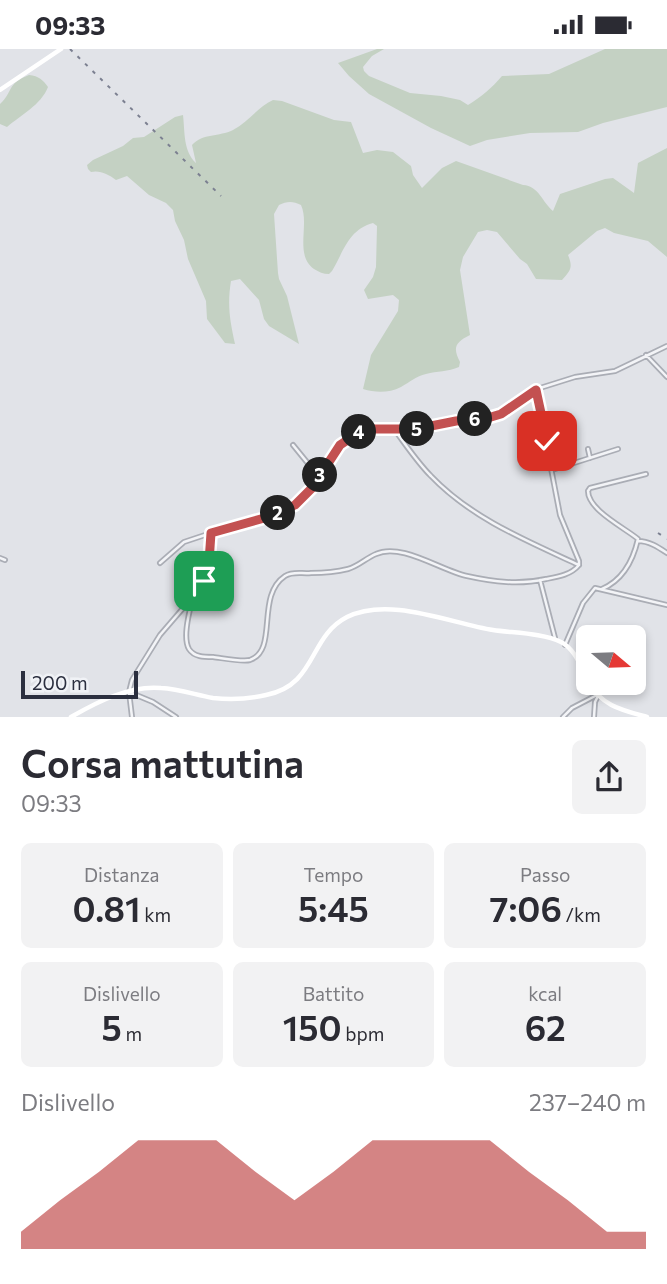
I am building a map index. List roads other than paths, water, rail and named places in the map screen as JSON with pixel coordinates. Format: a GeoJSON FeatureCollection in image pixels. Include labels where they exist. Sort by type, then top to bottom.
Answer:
{"type":"FeatureCollection","features":[{"type":"Feature","properties":{"kind":"main road"},"geometry":{"type":"LineString","coordinates":[[0,90],[61,49]]}},
{"type":"Feature","properties":{"kind":"main road"},"geometry":{"type":"LineString","coordinates":[[71,717],[101,701],[147,688],[229,699],[250,698],[276,692],[293,684],[303,674],[322,640],[334,626],[349,616],[367,610],[413,612],[476,627],[555,640],[565,645],[576,657]]}},
{"type":"Feature","properties":{"kind":"main road"},"geometry":{"type":"LineString","coordinates":[[598,696],[611,705],[647,717]]}},
{"type":"Feature","properties":{"kind":"street"},"geometry":{"type":"LineString","coordinates":[[160,563],[184,542],[287,509],[303,498],[335,451],[351,436],[366,429],[422,429],[452,421],[494,416],[536,390],[575,377],[615,371],[667,346]]}},
{"type":"Feature","properties":{"kind":"street"},"geometry":{"type":"LineString","coordinates":[[646,355],[667,377]]}},
{"type":"Feature","properties":{"kind":"street"},"geometry":{"type":"LineString","coordinates":[[193,596],[186,635],[190,651],[201,657],[247,660],[256,656],[262,648],[266,638],[270,598],[280,580],[291,573],[348,569],[385,551],[415,557],[466,576],[509,583],[561,576],[576,569],[579,561],[560,515],[536,390]]}},
{"type":"Feature","properties":{"kind":"street"},"geometry":{"type":"LineString","coordinates":[[394,429],[430,475],[460,501],[511,534],[579,565]]}},
{"type":"Feature","properties":{"kind":"street"},"geometry":{"type":"LineString","coordinates":[[293,445],[319,477]]}},
{"type":"Feature","properties":{"kind":"street"},"geometry":{"type":"LineString","coordinates":[[587,449],[590,458]]}},
{"type":"Feature","properties":{"kind":"street"},"geometry":{"type":"LineString","coordinates":[[552,470],[618,449]]}},
{"type":"Feature","properties":{"kind":"street"},"geometry":{"type":"LineString","coordinates":[[602,589],[622,575],[638,541],[637,537],[603,513],[587,493],[590,488],[646,474]]}},
{"type":"Feature","properties":{"kind":"street"},"geometry":{"type":"LineString","coordinates":[[132,717],[129,692],[136,672],[160,635],[201,586],[207,572],[211,533]]}},
{"type":"Feature","properties":{"kind":"street"},"geometry":{"type":"LineString","coordinates":[[638,541],[647,542],[667,553]]}},
{"type":"Feature","properties":{"kind":"street"},"geometry":{"type":"LineString","coordinates":[[0,558],[5,560]]}},
{"type":"Feature","properties":{"kind":"street"},"geometry":{"type":"LineString","coordinates":[[540,580],[555,640]]}},
{"type":"Feature","properties":{"kind":"street"},"geometry":{"type":"LineString","coordinates":[[565,645],[583,603],[594,589],[667,605]]}},
{"type":"Feature","properties":{"kind":"street"},"geometry":{"type":"LineString","coordinates":[[129,692],[153,702],[176,717]]}},
{"type":"Feature","properties":{"kind":"street"},"geometry":{"type":"LineString","coordinates":[[563,717],[572,708],[598,696]]}},
{"type":"Feature","properties":{"kind":"street"},"geometry":{"type":"LineString","coordinates":[[594,717],[594,703],[598,696]]}},
{"type":"Feature","properties":{"kind":"railway"},"geometry":{"type":"LineString","coordinates":[[70,49],[221,196]]}},
{"type":"Feature","properties":{"kind":"railway"},"geometry":{"type":"LineString","coordinates":[[658,533],[667,539]]}}]}
